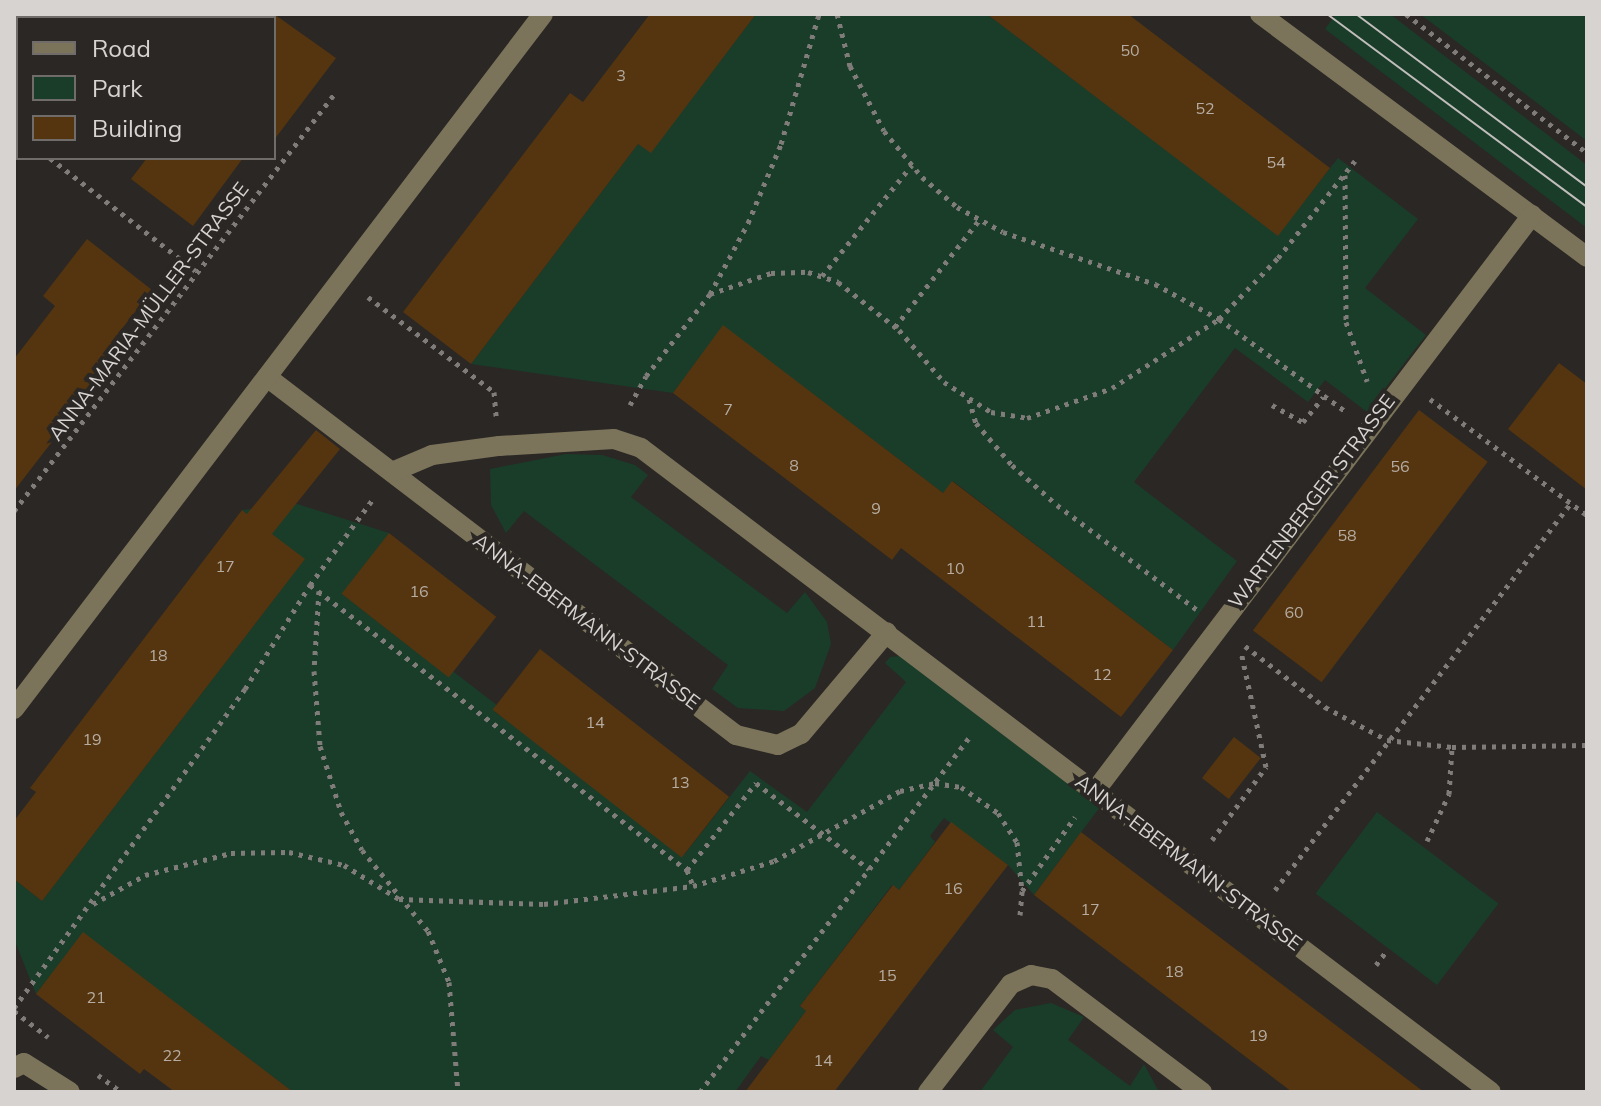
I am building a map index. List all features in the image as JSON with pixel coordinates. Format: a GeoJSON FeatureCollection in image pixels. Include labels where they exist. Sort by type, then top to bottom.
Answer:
{"type":"FeatureCollection","features":[{"type":"Feature","properties":{"kind":"street"},"geometry":{"type":"LineString","coordinates":[[14,709],[543,14]]}},
{"type":"Feature","properties":{"kind":"street"},"geometry":{"type":"LineString","coordinates":[[1260,14],[1587,257]]}},
{"type":"Feature","properties":{"kind":"street"},"geometry":{"type":"LineString","coordinates":[[1283,30],[1296,14]]}},
{"type":"Feature","properties":{"kind":"street","name":"WARTENBERGER STRASSE"},"geometry":{"type":"LineString","coordinates":[[1095,791],[1532,215]]}},
{"type":"Feature","properties":{"kind":"street","name":"ANNA-EBERMANN-STRASSE"},"geometry":{"type":"LineString","coordinates":[[267,377],[736,735],[778,745],[801,734],[887,632]]}},
{"type":"Feature","properties":{"kind":"street","name":"ANNA-EBERMANN-STRASSE"},"geometry":{"type":"LineString","coordinates":[[392,472],[432,455],[499,446],[614,439],[641,448],[991,709],[1491,1092]]}},
{"type":"Feature","properties":{"kind":"street"},"geometry":{"type":"LineString","coordinates":[[928,1092],[1011,984],[1031,975],[1052,979],[1202,1092]]}},
{"type":"Feature","properties":{"kind":"street"},"geometry":{"type":"LineString","coordinates":[[14,1068],[24,1063],[70,1092]]}},
{"type":"Feature","properties":{"kind":"path"},"geometry":{"type":"LineString","coordinates":[[630,405],[646,376],[710,294],[748,223],[781,144],[819,14]]}},
{"type":"Feature","properties":{"kind":"path"},"geometry":{"type":"LineString","coordinates":[[837,14],[850,66],[884,131],[912,165],[957,207],[980,219],[1155,284],[1219,319],[1323,397],[1374,420]]}},
{"type":"Feature","properties":{"kind":"path"},"geometry":{"type":"LineString","coordinates":[[1406,14],[1587,153]]}},
{"type":"Feature","properties":{"kind":"path","name":"ANNA-MARIA-MÜLLER-STRASSE"},"geometry":{"type":"LineString","coordinates":[[14,511],[336,92]]}},
{"type":"Feature","properties":{"kind":"path"},"geometry":{"type":"LineString","coordinates":[[53,160],[197,272]]}},
{"type":"Feature","properties":{"kind":"path"},"geometry":{"type":"LineString","coordinates":[[710,294],[771,273],[822,277],[838,282],[895,327],[944,382],[991,412],[1027,418],[1068,407],[1176,350],[1219,319],[1278,258],[1355,161]]}},
{"type":"Feature","properties":{"kind":"path"},"geometry":{"type":"LineString","coordinates":[[822,277],[912,165]]}},
{"type":"Feature","properties":{"kind":"path"},"geometry":{"type":"LineString","coordinates":[[1345,174],[1346,322],[1374,420]]}},
{"type":"Feature","properties":{"kind":"path"},"geometry":{"type":"LineString","coordinates":[[895,327],[980,219]]}},
{"type":"Feature","properties":{"kind":"path"},"geometry":{"type":"LineString","coordinates":[[367,296],[494,392],[499,446]]}},
{"type":"Feature","properties":{"kind":"path"},"geometry":{"type":"LineString","coordinates":[[1404,380],[1587,515]]}},
{"type":"Feature","properties":{"kind":"path"},"geometry":{"type":"LineString","coordinates":[[1272,405],[1303,422],[1323,397]]}},
{"type":"Feature","properties":{"kind":"path"},"geometry":{"type":"LineString","coordinates":[[969,398],[976,423],[1012,465],[1057,505],[1191,605]]}},
{"type":"Feature","properties":{"kind":"path"},"geometry":{"type":"LineString","coordinates":[[14,1008],[93,904],[245,689],[310,585],[392,472]]}},
{"type":"Feature","properties":{"kind":"path"},"geometry":{"type":"LineString","coordinates":[[1257,915],[1387,740],[1571,503]]}},
{"type":"Feature","properties":{"kind":"path"},"geometry":{"type":"LineString","coordinates":[[310,585],[687,870],[693,886]]}},
{"type":"Feature","properties":{"kind":"path"},"geometry":{"type":"LineString","coordinates":[[319,591],[314,671],[320,746],[341,812],[399,899],[428,931],[449,982],[458,1092]]}},
{"type":"Feature","properties":{"kind":"path"},"geometry":{"type":"LineString","coordinates":[[1193,866],[1266,767],[1239,642],[1325,707],[1387,740],[1452,747],[1587,745]]}},
{"type":"Feature","properties":{"kind":"path"},"geometry":{"type":"LineString","coordinates":[[700,1092],[991,709]]}},
{"type":"Feature","properties":{"kind":"path"},"geometry":{"type":"LineString","coordinates":[[1427,841],[1449,794],[1452,747]]}},
{"type":"Feature","properties":{"kind":"path"},"geometry":{"type":"LineString","coordinates":[[687,870],[756,783],[869,869]]}},
{"type":"Feature","properties":{"kind":"path"},"geometry":{"type":"LineString","coordinates":[[93,904],[145,875],[231,853],[274,852],[344,865],[399,899],[544,904],[693,886],[749,870],[826,836],[900,791],[935,783],[961,787],[998,813],[1017,842],[1022,891],[1020,915]]}},
{"type":"Feature","properties":{"kind":"path"},"geometry":{"type":"LineString","coordinates":[[1022,891],[1095,791]]}},
{"type":"Feature","properties":{"kind":"green space"},"geometry":{"type":"Polygon","coordinates":[[[756,14],[987,14],[1278,235],[1338,158],[1418,219],[1365,288],[1426,335],[1367,412],[1325,380],[1308,402],[1235,348],[1134,482],[1237,561],[1173,650],[953,481],[943,493],[723,326],[673,393],[471,364],[638,144],[651,152],[756,14]]]}},
{"type":"Feature","properties":{"kind":"green space"},"geometry":{"type":"Polygon","coordinates":[[[1336,14],[1390,14],[1587,165],[1587,228],[1325,29],[1336,14]]]}},
{"type":"Feature","properties":{"kind":"green space"},"geometry":{"type":"Polygon","coordinates":[[[1420,14],[1587,14],[1587,141],[1420,14]]]}},
{"type":"Feature","properties":{"kind":"green space"},"geometry":{"type":"Polygon","coordinates":[[[566,454],[602,455],[635,465],[648,475],[631,497],[787,613],[805,592],[827,622],[831,644],[815,688],[784,711],[738,708],[712,689],[728,665],[524,511],[506,533],[491,505],[490,469],[566,454]]]}},
{"type":"Feature","properties":{"kind":"green space"},"geometry":{"type":"Polygon","coordinates":[[[297,504],[389,533],[342,594],[445,674],[450,669],[498,706],[495,712],[583,772],[580,777],[616,804],[621,800],[684,855],[750,771],[807,812],[906,682],[885,663],[890,657],[901,656],[1100,807],[1034,895],[1008,865],[944,818],[930,836],[935,842],[899,890],[892,885],[800,1006],[806,1011],[769,1060],[761,1056],[735,1092],[293,1092],[83,933],[36,994],[14,939],[14,879],[42,901],[304,560],[242,510],[297,504]]]}},
{"type":"Feature","properties":{"kind":"green space"},"geometry":{"type":"Polygon","coordinates":[[[1377,812],[1498,903],[1437,985],[1316,893],[1377,812]]]}},
{"type":"Feature","properties":{"kind":"green space"},"geometry":{"type":"Polygon","coordinates":[[[1051,1003],[1084,1017],[1068,1040],[1130,1086],[1144,1064],[1159,1092],[980,1092],[1013,1047],[993,1030],[1015,1010],[1051,1003]]]}},
{"type":"Feature","properties":{"kind":"building"},"geometry":{"type":"Polygon","coordinates":[[[274,14],[336,58],[276,137],[276,16],[274,14]]]}},
{"type":"Feature","properties":{"kind":"building"},"geometry":{"type":"Polygon","coordinates":[[[650,14],[756,14],[651,153],[638,144],[471,364],[403,312],[570,93],[583,102],[650,14]]]}},
{"type":"Feature","properties":{"kind":"building"},"geometry":{"type":"Polygon","coordinates":[[[987,14],[1128,14],[1330,168],[1278,236],[987,14]]]}},
{"type":"Feature","properties":{"kind":"building"},"geometry":{"type":"Polygon","coordinates":[[[145,160],[242,160],[193,226],[131,179],[145,160]]]}},
{"type":"Feature","properties":{"kind":"building"},"geometry":{"type":"Polygon","coordinates":[[[87,239],[152,290],[114,339],[125,347],[14,491],[14,359],[55,306],[43,296],[87,239]]]}},
{"type":"Feature","properties":{"kind":"building"},"geometry":{"type":"Polygon","coordinates":[[[723,325],[943,493],[952,481],[1173,650],[1121,717],[901,548],[892,560],[673,393],[723,325]]]}},
{"type":"Feature","properties":{"kind":"building"},"geometry":{"type":"Polygon","coordinates":[[[1559,363],[1587,384],[1587,490],[1508,429],[1559,363]]]}},
{"type":"Feature","properties":{"kind":"building"},"geometry":{"type":"Polygon","coordinates":[[[1419,410],[1488,462],[1322,682],[1253,630],[1419,410]]]}},
{"type":"Feature","properties":{"kind":"building"},"geometry":{"type":"Polygon","coordinates":[[[316,430],[340,449],[272,534],[305,559],[42,901],[14,879],[14,821],[36,792],[30,788],[242,510],[247,514],[316,430]]]}},
{"type":"Feature","properties":{"kind":"building"},"geometry":{"type":"Polygon","coordinates":[[[389,533],[496,617],[449,677],[342,594],[389,533]]]}},
{"type":"Feature","properties":{"kind":"building"},"geometry":{"type":"Polygon","coordinates":[[[540,649],[729,797],[682,857],[493,710],[540,649]]]}},
{"type":"Feature","properties":{"kind":"building"},"geometry":{"type":"Polygon","coordinates":[[[1234,737],[1261,758],[1229,799],[1202,778],[1234,737]]]}},
{"type":"Feature","properties":{"kind":"building"},"geometry":{"type":"Polygon","coordinates":[[[951,822],[1008,865],[834,1092],[745,1092],[806,1011],[800,1006],[893,885],[899,890],[951,822]]]}},
{"type":"Feature","properties":{"kind":"building"},"geometry":{"type":"Polygon","coordinates":[[[1081,832],[1424,1092],[1292,1092],[1034,895],[1081,832]]]}},
{"type":"Feature","properties":{"kind":"building"},"geometry":{"type":"Polygon","coordinates":[[[83,932],[293,1092],[175,1092],[144,1069],[140,1074],[36,994],[83,932]]]}},
{"type":"Feature","properties":{"kind":"tram line"},"geometry":{"type":"LineString","coordinates":[[1327,14],[1587,207]]}},
{"type":"Feature","properties":{"kind":"tram line"},"geometry":{"type":"LineString","coordinates":[[1356,14],[1587,187]]}}]}
